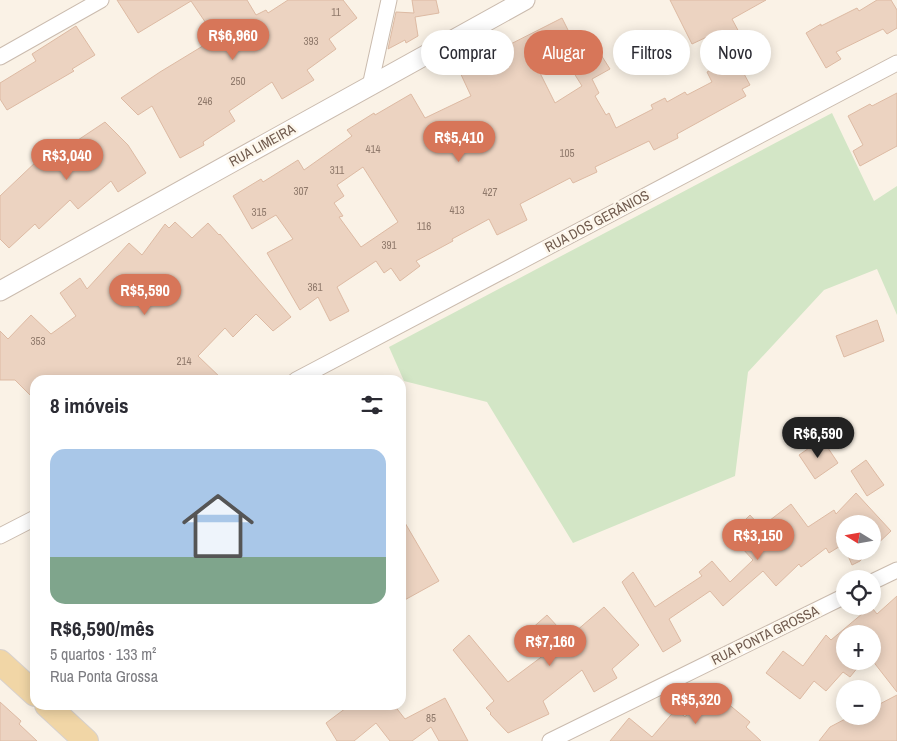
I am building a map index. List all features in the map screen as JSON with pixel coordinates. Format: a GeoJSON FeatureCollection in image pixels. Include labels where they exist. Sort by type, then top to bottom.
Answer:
{"type":"FeatureCollection","features":[{"type":"Feature","properties":{"kind":"main road"},"geometry":{"type":"LineString","coordinates":[[0,662],[30,689]]}},
{"type":"Feature","properties":{"kind":"main road"},"geometry":{"type":"LineString","coordinates":[[52,710],[86,741]]}},
{"type":"Feature","properties":{"kind":"street"},"geometry":{"type":"LineString","coordinates":[[0,57],[101,0]]}},
{"type":"Feature","properties":{"kind":"street"},"geometry":{"type":"LineString","coordinates":[[370,86],[390,0]]}},
{"type":"Feature","properties":{"kind":"street","name":"RUA LIMEIRA"},"geometry":{"type":"LineString","coordinates":[[0,291],[525,0]]}},
{"type":"Feature","properties":{"kind":"street","name":"RUA DOS GERÂNIOS"},"geometry":{"type":"LineString","coordinates":[[305,375],[897,63]]}},
{"type":"Feature","properties":{"kind":"street"},"geometry":{"type":"LineString","coordinates":[[0,536],[30,521]]}},
{"type":"Feature","properties":{"kind":"street"},"geometry":{"type":"LineString","coordinates":[[881,578],[897,570]]}},
{"type":"Feature","properties":{"kind":"street","name":"RUA PONTA GROSSA"},"geometry":{"type":"LineString","coordinates":[[550,741],[836,600]]}},
{"type":"Feature","properties":{"kind":"green space"},"geometry":{"type":"Polygon","coordinates":[[[832,113],[874,201],[897,186],[897,315],[877,269],[824,290],[748,372],[735,476],[573,543],[487,402],[406,382],[406,375],[401,375],[389,347],[832,113]]]}},
{"type":"Feature","properties":{"kind":"building"},"geometry":{"type":"Polygon","coordinates":[[[117,0],[247,0],[256,15],[266,10],[268,13],[288,0],[343,0],[357,18],[329,39],[336,49],[307,70],[314,80],[282,99],[272,82],[229,111],[235,121],[203,142],[204,145],[180,158],[152,106],[138,115],[121,98],[216,38],[191,1],[138,33],[117,0]]]}},
{"type":"Feature","properties":{"kind":"building"},"geometry":{"type":"Polygon","coordinates":[[[412,0],[436,0],[439,13],[415,17],[418,36],[406,43],[405,40],[388,49],[396,12],[414,13],[412,0]]]}},
{"type":"Feature","properties":{"kind":"building"},"geometry":{"type":"Polygon","coordinates":[[[670,0],[766,0],[732,19],[738,30],[700,30],[700,40],[692,44],[690,30],[685,30],[670,0]]]}},
{"type":"Feature","properties":{"kind":"building"},"geometry":{"type":"Polygon","coordinates":[[[877,0],[891,0],[897,10],[897,28],[887,34],[883,29],[836,52],[841,59],[826,68],[806,33],[857,8],[859,11],[877,0]]]}},
{"type":"Feature","properties":{"kind":"building"},"geometry":{"type":"Polygon","coordinates":[[[562,18],[568,30],[538,30],[562,18]]]}},
{"type":"Feature","properties":{"kind":"building"},"geometry":{"type":"Polygon","coordinates":[[[76,26],[95,55],[72,69],[74,71],[7,110],[0,99],[0,83],[36,61],[32,54],[76,26]]]}},
{"type":"Feature","properties":{"kind":"building"},"geometry":{"type":"Polygon","coordinates":[[[524,37],[524,75],[541,75],[555,103],[582,86],[575,75],[599,75],[592,79],[599,93],[595,96],[606,115],[609,113],[616,128],[653,109],[651,105],[665,98],[667,102],[685,92],[687,95],[712,82],[708,75],[745,75],[750,85],[742,89],[746,96],[677,134],[678,138],[654,150],[649,141],[595,167],[597,172],[573,183],[570,178],[520,204],[527,220],[497,235],[489,219],[452,239],[453,241],[416,261],[420,266],[400,281],[391,268],[384,273],[376,261],[337,287],[349,311],[330,321],[318,297],[300,310],[267,253],[293,239],[276,215],[252,229],[233,196],[261,179],[263,182],[298,160],[304,170],[352,136],[347,130],[374,113],[375,115],[411,94],[425,118],[471,96],[461,75],[514,75],[514,42],[524,37]],[[363,167],[337,185],[344,196],[334,203],[343,216],[339,217],[361,247],[398,222],[363,167]]]}},
{"type":"Feature","properties":{"kind":"building"},"geometry":{"type":"Polygon","coordinates":[[[603,58],[610,69],[603,73],[603,58]]]}},
{"type":"Feature","properties":{"kind":"building"},"geometry":{"type":"Polygon","coordinates":[[[897,93],[897,146],[860,166],[853,151],[863,145],[848,116],[870,104],[872,106],[897,93]]]}},
{"type":"Feature","properties":{"kind":"building"},"geometry":{"type":"Polygon","coordinates":[[[105,122],[128,145],[146,173],[118,192],[111,181],[78,209],[70,200],[39,229],[35,224],[9,248],[0,239],[0,196],[59,140],[66,148],[105,122]]]}},
{"type":"Feature","properties":{"kind":"building"},"geometry":{"type":"Polygon","coordinates":[[[175,222],[192,238],[208,223],[220,234],[291,317],[273,331],[256,314],[233,337],[225,328],[198,356],[218,375],[30,375],[30,395],[15,380],[0,380],[0,331],[8,339],[31,315],[51,334],[76,316],[60,293],[80,278],[87,289],[129,243],[142,255],[165,224],[169,228],[175,222]]]}},
{"type":"Feature","properties":{"kind":"building"},"geometry":{"type":"Polygon","coordinates":[[[877,320],[884,341],[844,357],[836,336],[877,320]]]}},
{"type":"Feature","properties":{"kind":"building"},"geometry":{"type":"Polygon","coordinates":[[[822,439],[838,463],[815,479],[799,455],[822,439]]]}},
{"type":"Feature","properties":{"kind":"building"},"geometry":{"type":"Polygon","coordinates":[[[866,460],[884,485],[867,496],[851,471],[866,460]]]}},
{"type":"Feature","properties":{"kind":"building"},"geometry":{"type":"Polygon","coordinates":[[[856,493],[876,515],[836,515],[836,549],[829,553],[826,548],[801,567],[799,564],[776,586],[763,571],[723,606],[710,591],[669,619],[681,641],[663,652],[622,582],[633,572],[655,607],[702,576],[699,572],[712,561],[730,582],[753,560],[730,535],[750,515],[761,527],[791,504],[808,527],[834,510],[836,514],[856,493]]]}},
{"type":"Feature","properties":{"kind":"building"},"geometry":{"type":"Polygon","coordinates":[[[881,520],[891,531],[881,540],[881,520]]]}},
{"type":"Feature","properties":{"kind":"building"},"geometry":{"type":"Polygon","coordinates":[[[406,525],[439,581],[406,599],[406,525]]]}},
{"type":"Feature","properties":{"kind":"building"},"geometry":{"type":"Polygon","coordinates":[[[850,560],[861,560],[860,561],[852,565],[850,560]]]}},
{"type":"Feature","properties":{"kind":"building"},"geometry":{"type":"Polygon","coordinates":[[[897,596],[897,692],[880,670],[881,625],[849,625],[861,615],[881,615],[881,610],[897,596]]]}},
{"type":"Feature","properties":{"kind":"building"},"geometry":{"type":"Polygon","coordinates":[[[604,607],[639,645],[612,669],[617,678],[594,692],[582,670],[543,701],[549,714],[508,733],[486,708],[494,701],[453,650],[469,635],[508,682],[548,652],[529,631],[547,615],[568,638],[604,607]]]}},
{"type":"Feature","properties":{"kind":"building"},"geometry":{"type":"Polygon","coordinates":[[[826,635],[831,640],[836,636],[836,670],[856,670],[850,677],[843,672],[826,691],[814,681],[800,699],[766,673],[783,651],[803,666],[826,635]]]}},
{"type":"Feature","properties":{"kind":"building"},"geometry":{"type":"Polygon","coordinates":[[[709,688],[750,722],[746,727],[761,741],[610,741],[629,718],[652,737],[676,709],[685,717],[709,688]]]}},
{"type":"Feature","properties":{"kind":"building"},"geometry":{"type":"Polygon","coordinates":[[[897,695],[897,741],[819,741],[830,727],[836,724],[881,725],[881,703],[897,695]]]}},
{"type":"Feature","properties":{"kind":"building"},"geometry":{"type":"Polygon","coordinates":[[[445,698],[468,741],[439,741],[431,727],[412,741],[390,741],[376,723],[354,741],[337,741],[326,723],[343,710],[398,710],[405,719],[445,698]]]}},
{"type":"Feature","properties":{"kind":"building"},"geometry":{"type":"Polygon","coordinates":[[[0,702],[21,721],[19,724],[37,741],[0,741],[0,702]]]}}]}
